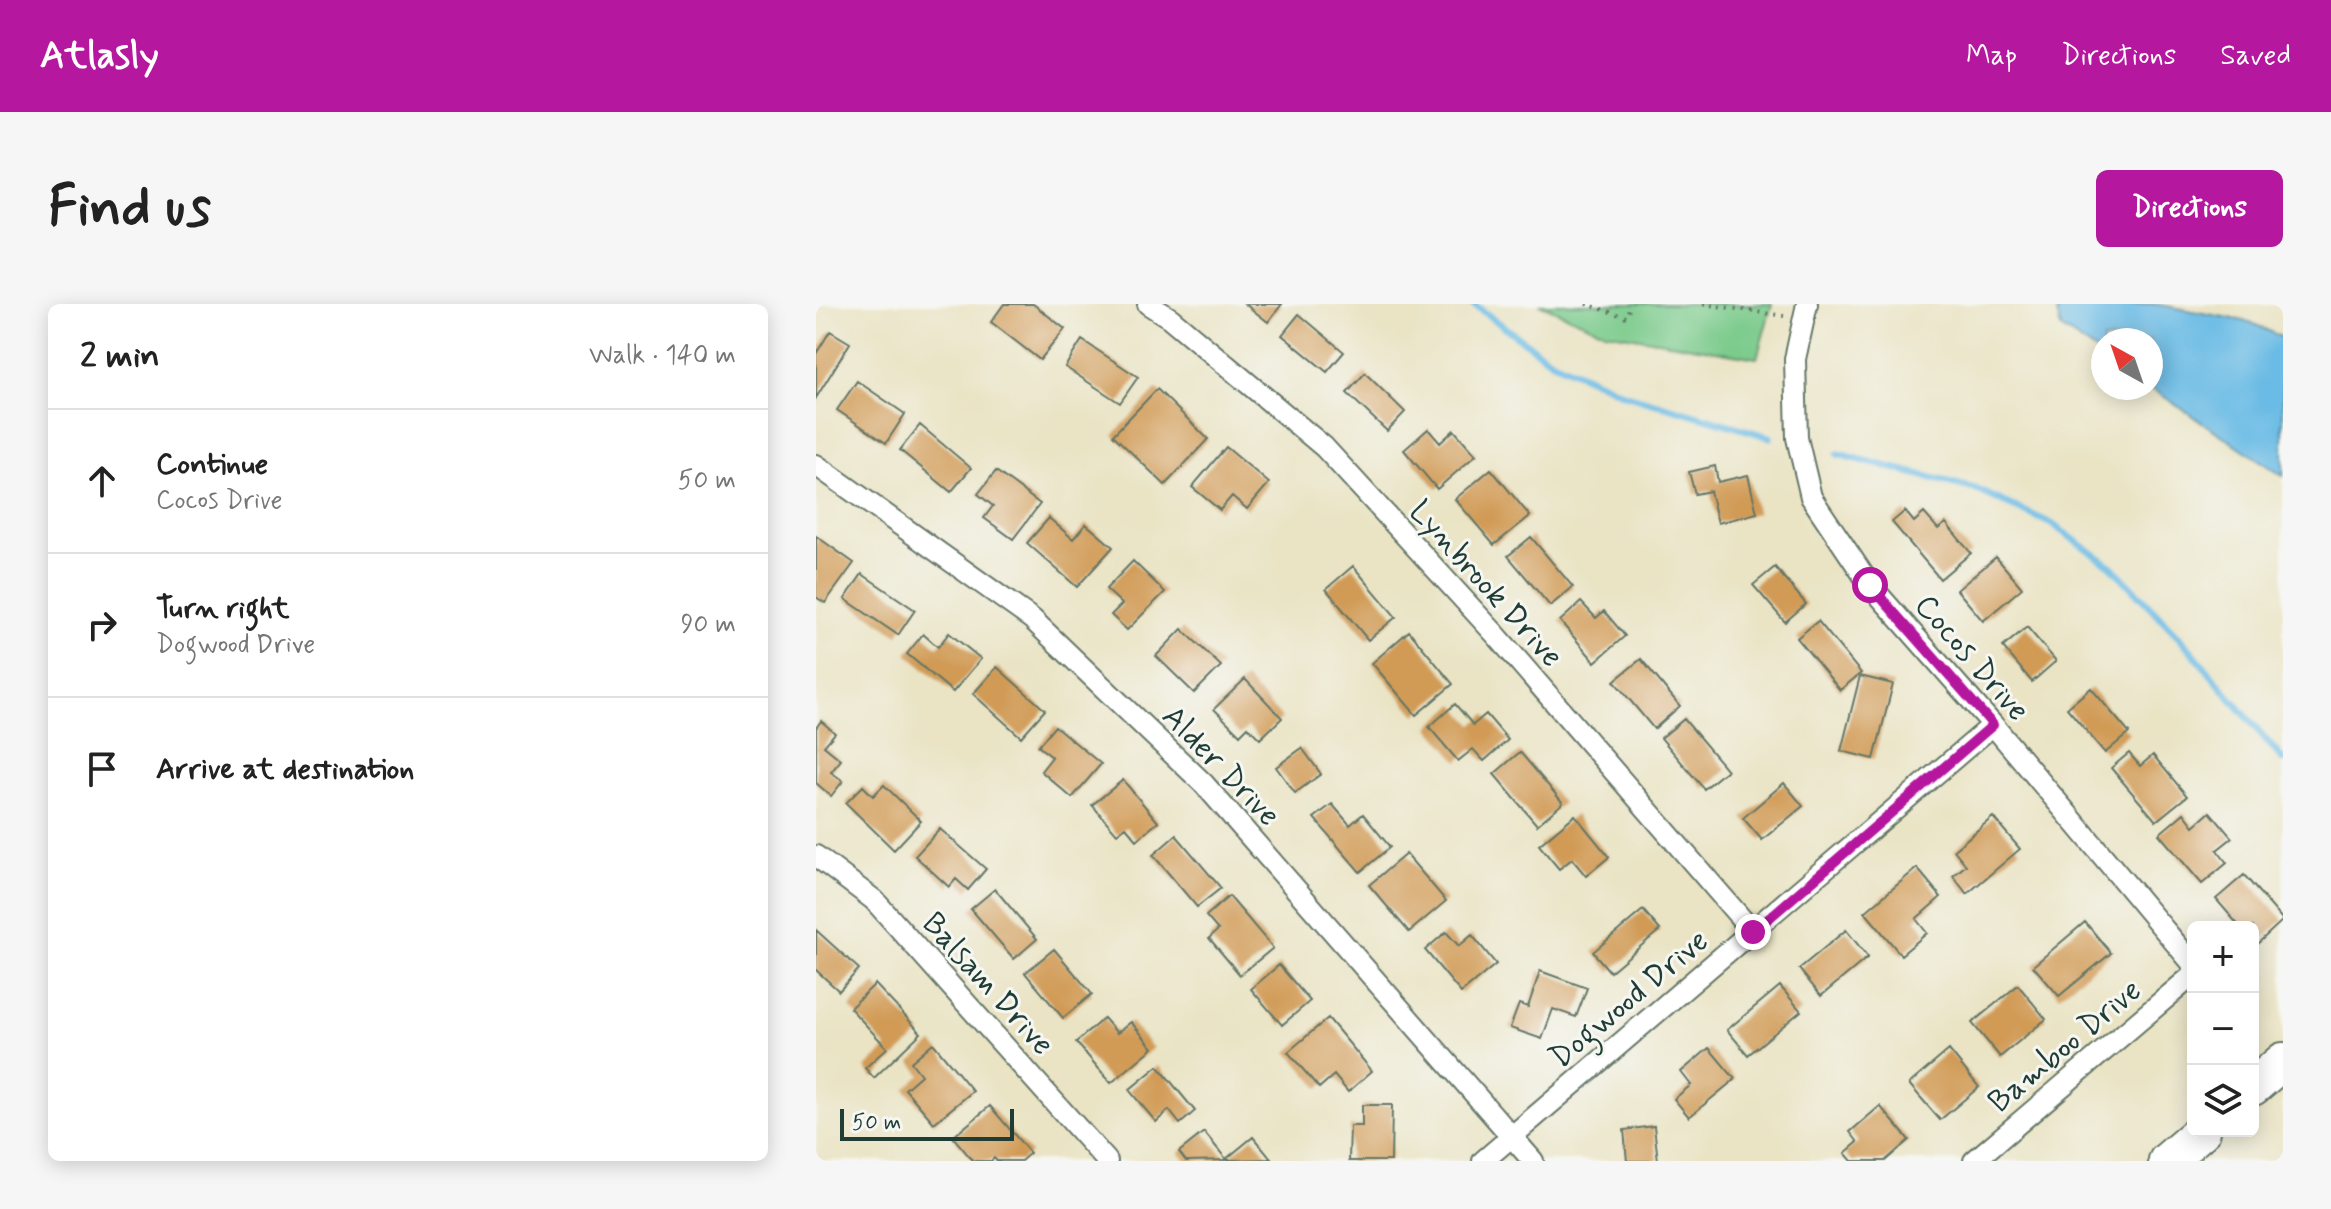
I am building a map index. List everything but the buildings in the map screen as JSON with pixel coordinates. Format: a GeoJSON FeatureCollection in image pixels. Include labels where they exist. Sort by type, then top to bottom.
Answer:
{"type":"FeatureCollection","features":[{"type":"Feature","properties":{"kind":"highway"},"geometry":{"type":"LineString","coordinates":[[2259,1082],[2283,1061]]}},
{"type":"Feature","properties":{"kind":"highway"},"geometry":{"type":"LineString","coordinates":[[2167,1161],[2195,1137]]}},
{"type":"Feature","properties":{"kind":"street","name":"Lynbrook Drive"},"geometry":{"type":"LineString","coordinates":[[1148,304],[1170,318],[1324,447],[1497,636],[1753,932]]}},
{"type":"Feature","properties":{"kind":"street","name":"Cocos Drive"},"geometry":{"type":"LineString","coordinates":[[1805,311],[1795,359],[1797,438],[1811,497],[1870,585],[1993,725],[2187,957]]}},
{"type":"Feature","properties":{"kind":"street","name":"Alder Drive"},"geometry":{"type":"LineString","coordinates":[[816,465],[1032,619],[1204,784],[1533,1161]]}},
{"type":"Feature","properties":{"kind":"street","name":"Dogwood Drive"},"geometry":{"type":"LineString","coordinates":[[1483,1161],[1993,725]]}},
{"type":"Feature","properties":{"kind":"street","name":"Balsam Drive"},"geometry":{"type":"LineString","coordinates":[[816,856],[874,900],[1107,1161]]}},
{"type":"Feature","properties":{"kind":"street","name":"Bamboo Drive"},"geometry":{"type":"LineString","coordinates":[[1974,1161],[2187,980]]}},
{"type":"Feature","properties":{"kind":"path"},"geometry":{"type":"LineString","coordinates":[[1586,304],[1626,317],[1631,304]]}},
{"type":"Feature","properties":{"kind":"path"},"geometry":{"type":"LineString","coordinates":[[1703,304],[1751,312],[1805,311]]}},
{"type":"Feature","properties":{"kind":"path"},"geometry":{"type":"LineString","coordinates":[[1751,312],[1754,304]]}},
{"type":"Feature","properties":{"kind":"green space"},"geometry":{"type":"Polygon","coordinates":[[[1539,304],[1772,304],[1757,358],[1605,332],[1539,304]]]}},
{"type":"Feature","properties":{"kind":"water"},"geometry":{"type":"Polygon","coordinates":[[[2061,304],[2152,304],[2250,322],[2283,338],[2283,476],[2163,396],[2163,328],[2091,328],[2091,348],[2061,328],[2057,314],[2061,304]]]}},
{"type":"Feature","properties":{"kind":"waterway"},"geometry":{"type":"LineString","coordinates":[[1473,304],[1551,361],[1624,394],[1770,437]]}},
{"type":"Feature","properties":{"kind":"waterway"},"geometry":{"type":"LineString","coordinates":[[1838,454],[1975,489],[2052,524],[2111,566],[2183,641],[2283,760]]}},
{"type":"Feature","properties":{"kind":"route"},"geometry":{"type":"LineString","coordinates":[[1753,932],[1993,725],[1870,585]]}}]}
